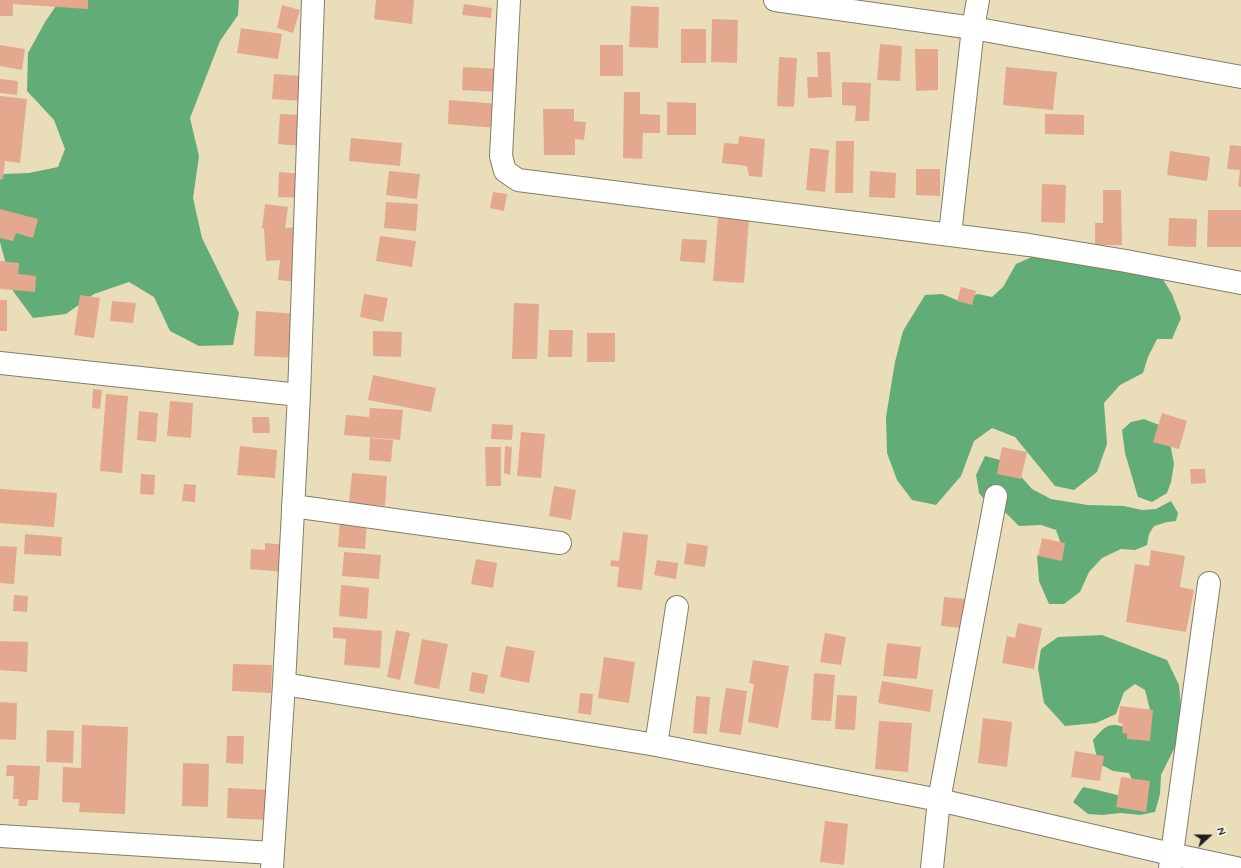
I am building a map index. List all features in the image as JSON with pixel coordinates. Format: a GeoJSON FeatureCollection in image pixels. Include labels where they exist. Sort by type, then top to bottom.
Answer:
{"type":"FeatureCollection","features":[{"type":"Feature","properties":{"kind":"street"},"geometry":{"type":"LineString","coordinates":[[0,836],[272,860],[284,684],[299,395],[314,0]]}},
{"type":"Feature","properties":{"kind":"street"},"geometry":{"type":"LineString","coordinates":[[509,0],[501,156],[505,172],[518,180],[1030,245],[1126,261],[1241,283]]}},
{"type":"Feature","properties":{"kind":"street"},"geometry":{"type":"LineString","coordinates":[[775,0],[973,28],[1241,77]]}},
{"type":"Feature","properties":{"kind":"street"},"geometry":{"type":"LineString","coordinates":[[950,234],[973,28],[978,0]]}},
{"type":"Feature","properties":{"kind":"street"},"geometry":{"type":"LineString","coordinates":[[0,363],[299,395]]}},
{"type":"Feature","properties":{"kind":"street"},"geometry":{"type":"LineString","coordinates":[[932,868],[939,800],[996,496]]}},
{"type":"Feature","properties":{"kind":"street"},"geometry":{"type":"LineString","coordinates":[[293,506],[560,543]]}},
{"type":"Feature","properties":{"kind":"street"},"geometry":{"type":"LineString","coordinates":[[1171,861],[1209,583]]}},
{"type":"Feature","properties":{"kind":"street"},"geometry":{"type":"LineString","coordinates":[[656,745],[677,607]]}},
{"type":"Feature","properties":{"kind":"street"},"geometry":{"type":"LineString","coordinates":[[284,684],[656,745],[939,800],[1171,861],[1236,868]]}},
{"type":"Feature","properties":{"kind":"green space"},"geometry":{"type":"Polygon","coordinates":[[[60,0],[239,0],[238,15],[220,41],[190,118],[199,156],[193,198],[202,238],[239,313],[233,345],[199,346],[170,331],[154,297],[129,282],[94,294],[66,314],[33,318],[13,291],[0,242],[0,180],[4,174],[29,173],[58,167],[65,149],[54,120],[27,91],[28,53],[45,22],[60,0]]]}},
{"type":"Feature","properties":{"kind":"green space"},"geometry":{"type":"Polygon","coordinates":[[[1054,247],[1151,260],[1172,294],[1181,318],[1172,339],[1157,339],[1148,357],[1143,373],[1120,385],[1104,403],[1107,444],[1097,472],[1074,490],[1055,486],[1015,437],[992,428],[974,441],[961,476],[936,505],[912,500],[897,480],[887,453],[886,417],[895,362],[903,331],[925,295],[942,294],[959,301],[978,294],[992,297],[1003,287],[1016,264],[1054,247]]]}},
{"type":"Feature","properties":{"kind":"green space"},"geometry":{"type":"Polygon","coordinates":[[[1144,419],[1159,425],[1170,443],[1174,464],[1171,482],[1167,493],[1152,502],[1138,497],[1125,453],[1122,430],[1131,422],[1144,419]]]}},
{"type":"Feature","properties":{"kind":"green space"},"geometry":{"type":"Polygon","coordinates":[[[985,456],[1004,461],[1016,471],[1032,489],[1051,499],[1088,505],[1124,506],[1142,510],[1156,509],[1171,501],[1178,513],[1176,521],[1154,526],[1149,534],[1147,545],[1135,550],[1121,549],[1102,558],[1089,572],[1080,592],[1064,604],[1049,604],[1039,581],[1037,556],[1061,544],[1056,530],[1041,525],[1019,526],[1006,513],[985,500],[979,493],[976,475],[985,456]]]}},
{"type":"Feature","properties":{"kind":"green space"},"geometry":{"type":"Polygon","coordinates":[[[1102,635],[1167,660],[1179,685],[1182,720],[1175,747],[1161,775],[1160,794],[1155,812],[1140,815],[1121,813],[1102,815],[1088,814],[1073,802],[1083,787],[1131,798],[1136,788],[1129,773],[1113,771],[1098,763],[1093,740],[1102,730],[1110,725],[1133,730],[1150,710],[1145,690],[1135,684],[1124,692],[1116,714],[1096,723],[1065,726],[1044,703],[1038,668],[1041,649],[1058,637],[1102,635]]]}},
{"type":"Feature","properties":{"kind":"building"},"geometry":{"type":"Polygon","coordinates":[[[0,0],[88,0],[88,9],[13,4],[13,16],[0,16],[0,0]]]}},
{"type":"Feature","properties":{"kind":"building"},"geometry":{"type":"Polygon","coordinates":[[[376,0],[414,0],[412,24],[374,19],[376,0]]]}},
{"type":"Feature","properties":{"kind":"building"},"geometry":{"type":"Polygon","coordinates":[[[464,4],[492,8],[491,18],[462,15],[464,4]]]}},
{"type":"Feature","properties":{"kind":"building"},"geometry":{"type":"Polygon","coordinates":[[[282,5],[300,10],[293,33],[277,28],[282,5]]]}},
{"type":"Feature","properties":{"kind":"building"},"geometry":{"type":"Polygon","coordinates":[[[631,6],[659,7],[658,48],[629,47],[631,6]]]}},
{"type":"Feature","properties":{"kind":"building"},"geometry":{"type":"Polygon","coordinates":[[[712,19],[738,20],[737,63],[711,62],[712,19]]]}},
{"type":"Feature","properties":{"kind":"building"},"geometry":{"type":"Polygon","coordinates":[[[241,28],[282,34],[278,59],[237,53],[241,28]]]}},
{"type":"Feature","properties":{"kind":"building"},"geometry":{"type":"Polygon","coordinates":[[[681,29],[706,29],[706,63],[681,63],[681,29]]]}},
{"type":"Feature","properties":{"kind":"building"},"geometry":{"type":"Polygon","coordinates":[[[880,44],[902,46],[900,81],[877,80],[880,44]]]}},
{"type":"Feature","properties":{"kind":"building"},"geometry":{"type":"Polygon","coordinates":[[[0,45],[25,49],[22,70],[0,66],[0,45]]]}},
{"type":"Feature","properties":{"kind":"building"},"geometry":{"type":"Polygon","coordinates":[[[600,45],[623,45],[623,76],[600,76],[600,45]]]}},
{"type":"Feature","properties":{"kind":"building"},"geometry":{"type":"Polygon","coordinates":[[[915,49],[938,49],[938,90],[916,91],[915,49]]]}},
{"type":"Feature","properties":{"kind":"building"},"geometry":{"type":"Polygon","coordinates":[[[817,52],[830,52],[832,97],[808,98],[807,77],[818,77],[817,52]]]}},
{"type":"Feature","properties":{"kind":"building"},"geometry":{"type":"Polygon","coordinates":[[[779,57],[797,58],[794,107],[777,106],[779,57]]]}},
{"type":"Feature","properties":{"kind":"building"},"geometry":{"type":"Polygon","coordinates":[[[463,67],[499,69],[498,92],[462,90],[463,67]]]}},
{"type":"Feature","properties":{"kind":"building"},"geometry":{"type":"Polygon","coordinates":[[[1006,67],[1057,72],[1053,110],[1003,105],[1006,67]]]}},
{"type":"Feature","properties":{"kind":"building"},"geometry":{"type":"Polygon","coordinates":[[[274,74],[304,76],[303,101],[272,99],[274,74]]]}},
{"type":"Feature","properties":{"kind":"building"},"geometry":{"type":"Polygon","coordinates":[[[0,79],[18,81],[17,95],[0,93],[0,79]]]}},
{"type":"Feature","properties":{"kind":"building"},"geometry":{"type":"Polygon","coordinates":[[[842,82],[871,83],[869,121],[855,121],[856,106],[842,105],[842,82]]]}},
{"type":"Feature","properties":{"kind":"building"},"geometry":{"type":"Polygon","coordinates":[[[624,92],[640,92],[640,114],[660,115],[660,133],[643,133],[642,159],[623,158],[624,92]]]}},
{"type":"Feature","properties":{"kind":"building"},"geometry":{"type":"Polygon","coordinates":[[[0,96],[27,99],[20,163],[5,161],[3,179],[0,179],[0,96]]]}},
{"type":"Feature","properties":{"kind":"building"},"geometry":{"type":"Polygon","coordinates":[[[449,100],[499,104],[497,128],[448,124],[449,100]]]}},
{"type":"Feature","properties":{"kind":"building"},"geometry":{"type":"Polygon","coordinates":[[[667,102],[696,103],[696,135],[667,135],[667,102]]]}},
{"type":"Feature","properties":{"kind":"building"},"geometry":{"type":"Polygon","coordinates":[[[543,109],[574,109],[574,121],[586,122],[584,140],[575,139],[575,155],[544,155],[543,109]]]}},
{"type":"Feature","properties":{"kind":"building"},"geometry":{"type":"Polygon","coordinates":[[[280,114],[303,115],[300,146],[278,144],[280,114]]]}},
{"type":"Feature","properties":{"kind":"building"},"geometry":{"type":"Polygon","coordinates":[[[1045,114],[1084,115],[1084,135],[1045,134],[1045,114]]]}},
{"type":"Feature","properties":{"kind":"building"},"geometry":{"type":"Polygon","coordinates":[[[739,136],[765,139],[762,177],[749,176],[747,166],[722,163],[724,143],[738,144],[739,136]]]}},
{"type":"Feature","properties":{"kind":"building"},"geometry":{"type":"Polygon","coordinates":[[[351,138],[402,143],[400,166],[349,161],[351,138]]]}},
{"type":"Feature","properties":{"kind":"building"},"geometry":{"type":"Polygon","coordinates":[[[836,141],[854,141],[853,193],[835,193],[836,141]]]}},
{"type":"Feature","properties":{"kind":"building"},"geometry":{"type":"Polygon","coordinates":[[[1230,145],[1241,146],[1241,187],[1238,186],[1240,170],[1227,169],[1230,145]]]}},
{"type":"Feature","properties":{"kind":"building"},"geometry":{"type":"Polygon","coordinates":[[[810,148],[829,150],[825,192],[806,190],[810,148]]]}},
{"type":"Feature","properties":{"kind":"building"},"geometry":{"type":"Polygon","coordinates":[[[1170,151],[1210,157],[1207,181],[1167,175],[1170,151]]]}},
{"type":"Feature","properties":{"kind":"building"},"geometry":{"type":"Polygon","coordinates":[[[916,169],[940,169],[940,196],[916,195],[916,169]]]}},
{"type":"Feature","properties":{"kind":"building"},"geometry":{"type":"Polygon","coordinates":[[[389,171],[420,174],[417,199],[386,195],[389,171]]]}},
{"type":"Feature","properties":{"kind":"building"},"geometry":{"type":"Polygon","coordinates":[[[870,171],[896,173],[895,198],[869,197],[870,171]]]}},
{"type":"Feature","properties":{"kind":"building"},"geometry":{"type":"Polygon","coordinates":[[[279,172],[305,174],[303,198],[278,197],[279,172]]]}},
{"type":"Feature","properties":{"kind":"building"},"geometry":{"type":"Polygon","coordinates":[[[1042,184],[1066,185],[1065,223],[1041,222],[1042,184]]]}},
{"type":"Feature","properties":{"kind":"building"},"geometry":{"type":"Polygon","coordinates":[[[1103,190],[1121,190],[1122,245],[1095,245],[1095,223],[1103,223],[1103,190]]]}},
{"type":"Feature","properties":{"kind":"building"},"geometry":{"type":"Polygon","coordinates":[[[493,192],[507,194],[504,211],[490,208],[493,192]]]}},
{"type":"Feature","properties":{"kind":"building"},"geometry":{"type":"Polygon","coordinates":[[[386,202],[418,204],[416,231],[384,228],[386,202]]]}},
{"type":"Feature","properties":{"kind":"building"},"geometry":{"type":"Polygon","coordinates":[[[265,204],[288,207],[285,228],[299,227],[299,282],[278,280],[280,260],[266,261],[264,229],[262,228],[265,204]]]}},
{"type":"Feature","properties":{"kind":"building"},"geometry":{"type":"Polygon","coordinates":[[[0,209],[38,219],[33,238],[16,233],[13,241],[0,238],[0,209]]]}},
{"type":"Feature","properties":{"kind":"building"},"geometry":{"type":"Polygon","coordinates":[[[1208,210],[1241,210],[1241,247],[1207,247],[1208,210]]]}},
{"type":"Feature","properties":{"kind":"building"},"geometry":{"type":"Polygon","coordinates":[[[718,216],[749,219],[744,283],[713,281],[718,216]]]}},
{"type":"Feature","properties":{"kind":"building"},"geometry":{"type":"Polygon","coordinates":[[[1169,218],[1197,219],[1196,247],[1168,246],[1169,218]]]}},
{"type":"Feature","properties":{"kind":"building"},"geometry":{"type":"Polygon","coordinates":[[[380,236],[416,241],[412,267],[376,261],[380,236]]]}},
{"type":"Feature","properties":{"kind":"building"},"geometry":{"type":"Polygon","coordinates":[[[682,239],[707,240],[705,263],[680,261],[682,239]]]}},
{"type":"Feature","properties":{"kind":"building"},"geometry":{"type":"Polygon","coordinates":[[[0,261],[19,263],[18,274],[36,276],[35,292],[0,289],[0,261]]]}},
{"type":"Feature","properties":{"kind":"building"},"geometry":{"type":"Polygon","coordinates":[[[961,287],[976,291],[972,305],[957,301],[961,287]]]}},
{"type":"Feature","properties":{"kind":"building"},"geometry":{"type":"Polygon","coordinates":[[[364,294],[388,298],[383,322],[360,317],[364,294]]]}},
{"type":"Feature","properties":{"kind":"building"},"geometry":{"type":"Polygon","coordinates":[[[80,295],[100,298],[94,338],[74,335],[80,295]]]}},
{"type":"Feature","properties":{"kind":"building"},"geometry":{"type":"Polygon","coordinates":[[[0,300],[7,300],[7,331],[0,331],[0,300]]]}},
{"type":"Feature","properties":{"kind":"building"},"geometry":{"type":"Polygon","coordinates":[[[112,301],[136,303],[133,323],[110,321],[112,301]]]}},
{"type":"Feature","properties":{"kind":"building"},"geometry":{"type":"Polygon","coordinates":[[[514,303],[539,304],[537,359],[512,359],[514,303]]]}},
{"type":"Feature","properties":{"kind":"building"},"geometry":{"type":"Polygon","coordinates":[[[256,311],[300,314],[298,358],[254,356],[256,311]]]}},
{"type":"Feature","properties":{"kind":"building"},"geometry":{"type":"Polygon","coordinates":[[[549,330],[573,330],[572,357],[548,357],[549,330]]]}},
{"type":"Feature","properties":{"kind":"building"},"geometry":{"type":"Polygon","coordinates":[[[373,331],[402,332],[401,357],[373,356],[373,331]]]}},
{"type":"Feature","properties":{"kind":"building"},"geometry":{"type":"Polygon","coordinates":[[[587,333],[615,333],[615,362],[587,362],[587,333]]]}},
{"type":"Feature","properties":{"kind":"building"},"geometry":{"type":"Polygon","coordinates":[[[373,375],[436,388],[431,412],[368,400],[373,375]]]}},
{"type":"Feature","properties":{"kind":"building"},"geometry":{"type":"Polygon","coordinates":[[[93,389],[102,390],[100,409],[92,408],[93,389]]]}},
{"type":"Feature","properties":{"kind":"building"},"geometry":{"type":"Polygon","coordinates":[[[106,394],[128,396],[122,473],[100,471],[106,394]]]}},
{"type":"Feature","properties":{"kind":"building"},"geometry":{"type":"Polygon","coordinates":[[[170,401],[193,403],[191,438],[167,436],[170,401]]]}},
{"type":"Feature","properties":{"kind":"building"},"geometry":{"type":"Polygon","coordinates":[[[370,408],[403,410],[400,440],[344,435],[346,415],[369,417],[370,408]]]}},
{"type":"Feature","properties":{"kind":"building"},"geometry":{"type":"Polygon","coordinates":[[[139,411],[158,413],[156,442],[137,440],[139,411]]]}},
{"type":"Feature","properties":{"kind":"building"},"geometry":{"type":"Polygon","coordinates":[[[1162,413],[1187,421],[1179,449],[1153,442],[1162,413]]]}},
{"type":"Feature","properties":{"kind":"building"},"geometry":{"type":"Polygon","coordinates":[[[252,417],[269,417],[270,433],[253,433],[252,417]]]}},
{"type":"Feature","properties":{"kind":"building"},"geometry":{"type":"Polygon","coordinates":[[[492,424],[513,425],[512,440],[491,439],[492,424]]]}},
{"type":"Feature","properties":{"kind":"building"},"geometry":{"type":"Polygon","coordinates":[[[521,432],[545,434],[541,478],[517,476],[521,432]]]}},
{"type":"Feature","properties":{"kind":"building"},"geometry":{"type":"Polygon","coordinates":[[[370,438],[393,440],[391,462],[369,460],[370,438]]]}},
{"type":"Feature","properties":{"kind":"building"},"geometry":{"type":"Polygon","coordinates":[[[240,446],[277,450],[275,478],[237,475],[240,446]]]}},
{"type":"Feature","properties":{"kind":"building"},"geometry":{"type":"Polygon","coordinates":[[[505,446],[512,447],[510,475],[504,473],[505,446]]]}},
{"type":"Feature","properties":{"kind":"building"},"geometry":{"type":"Polygon","coordinates":[[[485,447],[501,447],[501,486],[486,486],[485,447]]]}},
{"type":"Feature","properties":{"kind":"building"},"geometry":{"type":"Polygon","coordinates":[[[1002,447],[1027,452],[1021,479],[997,474],[1002,447]]]}},
{"type":"Feature","properties":{"kind":"building"},"geometry":{"type":"Polygon","coordinates":[[[1190,469],[1205,469],[1206,483],[1191,484],[1190,469]]]}},
{"type":"Feature","properties":{"kind":"building"},"geometry":{"type":"Polygon","coordinates":[[[352,473],[387,476],[385,506],[349,503],[352,473]]]}},
{"type":"Feature","properties":{"kind":"building"},"geometry":{"type":"Polygon","coordinates":[[[141,474],[155,475],[154,495],[140,494],[141,474]]]}},
{"type":"Feature","properties":{"kind":"building"},"geometry":{"type":"Polygon","coordinates":[[[184,484],[196,485],[195,502],[182,501],[184,484]]]}},
{"type":"Feature","properties":{"kind":"building"},"geometry":{"type":"Polygon","coordinates":[[[554,486],[576,490],[571,520],[549,516],[554,486]]]}},
{"type":"Feature","properties":{"kind":"building"},"geometry":{"type":"Polygon","coordinates":[[[0,489],[57,493],[54,527],[0,523],[0,489]]]}},
{"type":"Feature","properties":{"kind":"building"},"geometry":{"type":"Polygon","coordinates":[[[340,517],[367,520],[365,549],[338,547],[340,517]]]}},
{"type":"Feature","properties":{"kind":"building"},"geometry":{"type":"Polygon","coordinates":[[[623,532],[648,535],[642,590],[617,587],[619,567],[610,566],[611,560],[619,561],[623,532]]]}},
{"type":"Feature","properties":{"kind":"building"},"geometry":{"type":"Polygon","coordinates":[[[25,534],[62,537],[61,556],[24,554],[25,534]]]}},
{"type":"Feature","properties":{"kind":"building"},"geometry":{"type":"Polygon","coordinates":[[[1042,538],[1065,543],[1062,561],[1038,556],[1042,538]]]}},
{"type":"Feature","properties":{"kind":"building"},"geometry":{"type":"Polygon","coordinates":[[[265,543],[287,545],[285,572],[250,569],[251,549],[265,550],[265,543]]]}},
{"type":"Feature","properties":{"kind":"building"},"geometry":{"type":"Polygon","coordinates":[[[687,543],[708,546],[705,567],[684,564],[687,543]]]}},
{"type":"Feature","properties":{"kind":"building"},"geometry":{"type":"Polygon","coordinates":[[[0,546],[17,547],[14,584],[0,583],[0,546]]]}},
{"type":"Feature","properties":{"kind":"building"},"geometry":{"type":"Polygon","coordinates":[[[1151,550],[1185,556],[1180,587],[1194,590],[1186,632],[1126,622],[1135,564],[1149,566],[1151,550]]]}},
{"type":"Feature","properties":{"kind":"building"},"geometry":{"type":"Polygon","coordinates":[[[344,552],[381,555],[379,579],[342,576],[344,552]]]}},
{"type":"Feature","properties":{"kind":"building"},"geometry":{"type":"Polygon","coordinates":[[[476,559],[497,563],[493,588],[471,584],[476,559]]]}},
{"type":"Feature","properties":{"kind":"building"},"geometry":{"type":"Polygon","coordinates":[[[657,560],[678,563],[676,579],[654,575],[657,560]]]}},
{"type":"Feature","properties":{"kind":"building"},"geometry":{"type":"Polygon","coordinates":[[[341,585],[369,588],[367,619],[339,616],[341,585]]]}},
{"type":"Feature","properties":{"kind":"building"},"geometry":{"type":"Polygon","coordinates":[[[14,595],[28,596],[27,612],[13,611],[14,595]]]}},
{"type":"Feature","properties":{"kind":"building"},"geometry":{"type":"Polygon","coordinates":[[[944,597],[965,599],[962,628],[941,626],[944,597]]]}},
{"type":"Feature","properties":{"kind":"building"},"geometry":{"type":"Polygon","coordinates":[[[1018,623],[1042,628],[1034,669],[1002,663],[1007,636],[1015,638],[1018,623]]]}},
{"type":"Feature","properties":{"kind":"building"},"geometry":{"type":"Polygon","coordinates":[[[333,627],[382,631],[380,668],[344,665],[346,639],[333,638],[333,627]]]}},
{"type":"Feature","properties":{"kind":"building"},"geometry":{"type":"Polygon","coordinates":[[[396,630],[410,633],[400,680],[387,677],[396,630]]]}},
{"type":"Feature","properties":{"kind":"building"},"geometry":{"type":"Polygon","coordinates":[[[825,633],[846,637],[841,665],[820,662],[825,633]]]}},
{"type":"Feature","properties":{"kind":"building"},"geometry":{"type":"Polygon","coordinates":[[[422,639],[448,644],[439,689],[414,684],[422,639]]]}},
{"type":"Feature","properties":{"kind":"building"},"geometry":{"type":"Polygon","coordinates":[[[0,641],[28,642],[27,672],[0,670],[0,641]]]}},
{"type":"Feature","properties":{"kind":"building"},"geometry":{"type":"Polygon","coordinates":[[[887,643],[921,647],[917,679],[883,676],[887,643]]]}},
{"type":"Feature","properties":{"kind":"building"},"geometry":{"type":"Polygon","coordinates":[[[506,646],[535,651],[529,683],[500,677],[506,646]]]}},
{"type":"Feature","properties":{"kind":"building"},"geometry":{"type":"Polygon","coordinates":[[[604,657],[635,662],[629,703],[598,698],[604,657]]]}},
{"type":"Feature","properties":{"kind":"building"},"geometry":{"type":"Polygon","coordinates":[[[753,660],[789,666],[778,728],[748,722],[754,684],[749,683],[753,660]]]}},
{"type":"Feature","properties":{"kind":"building"},"geometry":{"type":"Polygon","coordinates":[[[233,664],[272,665],[271,693],[232,691],[233,664]]]}},
{"type":"Feature","properties":{"kind":"building"},"geometry":{"type":"Polygon","coordinates":[[[472,672],[488,675],[484,694],[469,691],[472,672]]]}},
{"type":"Feature","properties":{"kind":"building"},"geometry":{"type":"Polygon","coordinates":[[[814,673],[835,675],[831,721],[811,720],[814,673]]]}},
{"type":"Feature","properties":{"kind":"building"},"geometry":{"type":"Polygon","coordinates":[[[882,681],[933,690],[930,712],[878,703],[882,681]]]}},
{"type":"Feature","properties":{"kind":"building"},"geometry":{"type":"Polygon","coordinates":[[[726,688],[747,691],[741,735],[719,732],[726,688]]]}},
{"type":"Feature","properties":{"kind":"building"},"geometry":{"type":"Polygon","coordinates":[[[580,693],[593,694],[591,715],[578,713],[580,693]]]}},
{"type":"Feature","properties":{"kind":"building"},"geometry":{"type":"Polygon","coordinates":[[[837,695],[857,696],[855,730],[835,729],[837,695]]]}},
{"type":"Feature","properties":{"kind":"building"},"geometry":{"type":"Polygon","coordinates":[[[696,696],[710,697],[707,734],[693,733],[696,696]]]}},
{"type":"Feature","properties":{"kind":"building"},"geometry":{"type":"Polygon","coordinates":[[[0,702],[17,703],[16,740],[0,739],[0,702]]]}},
{"type":"Feature","properties":{"kind":"building"},"geometry":{"type":"Polygon","coordinates":[[[1120,706],[1153,710],[1150,741],[1127,739],[1127,734],[1122,733],[1123,724],[1118,722],[1120,706]]]}},
{"type":"Feature","properties":{"kind":"building"},"geometry":{"type":"Polygon","coordinates":[[[983,718],[1012,722],[1007,767],[978,763],[983,718]]]}},
{"type":"Feature","properties":{"kind":"building"},"geometry":{"type":"Polygon","coordinates":[[[879,721],[912,723],[908,772],[875,769],[879,721]]]}},
{"type":"Feature","properties":{"kind":"building"},"geometry":{"type":"Polygon","coordinates":[[[82,725],[128,727],[125,814],[79,812],[80,803],[62,802],[63,767],[81,768],[82,725]]]}},
{"type":"Feature","properties":{"kind":"building"},"geometry":{"type":"Polygon","coordinates":[[[47,730],[74,731],[73,763],[46,762],[47,730]]]}},
{"type":"Feature","properties":{"kind":"building"},"geometry":{"type":"Polygon","coordinates":[[[227,736],[244,736],[243,764],[226,763],[227,736]]]}},
{"type":"Feature","properties":{"kind":"building"},"geometry":{"type":"Polygon","coordinates":[[[1075,751],[1104,756],[1100,781],[1071,777],[1075,751]]]}},
{"type":"Feature","properties":{"kind":"building"},"geometry":{"type":"Polygon","coordinates":[[[183,763],[209,764],[208,807],[182,806],[183,763]]]}},
{"type":"Feature","properties":{"kind":"building"},"geometry":{"type":"Polygon","coordinates":[[[7,765],[40,766],[38,800],[28,800],[27,806],[18,806],[19,799],[13,799],[14,776],[6,776],[7,765]]]}},
{"type":"Feature","properties":{"kind":"building"},"geometry":{"type":"Polygon","coordinates":[[[1121,777],[1150,781],[1146,812],[1116,807],[1121,777]]]}},
{"type":"Feature","properties":{"kind":"building"},"geometry":{"type":"Polygon","coordinates":[[[228,788],[270,790],[269,820],[227,818],[228,788]]]}},
{"type":"Feature","properties":{"kind":"building"},"geometry":{"type":"Polygon","coordinates":[[[825,821],[848,824],[844,865],[820,862],[825,821]]]}}]}
